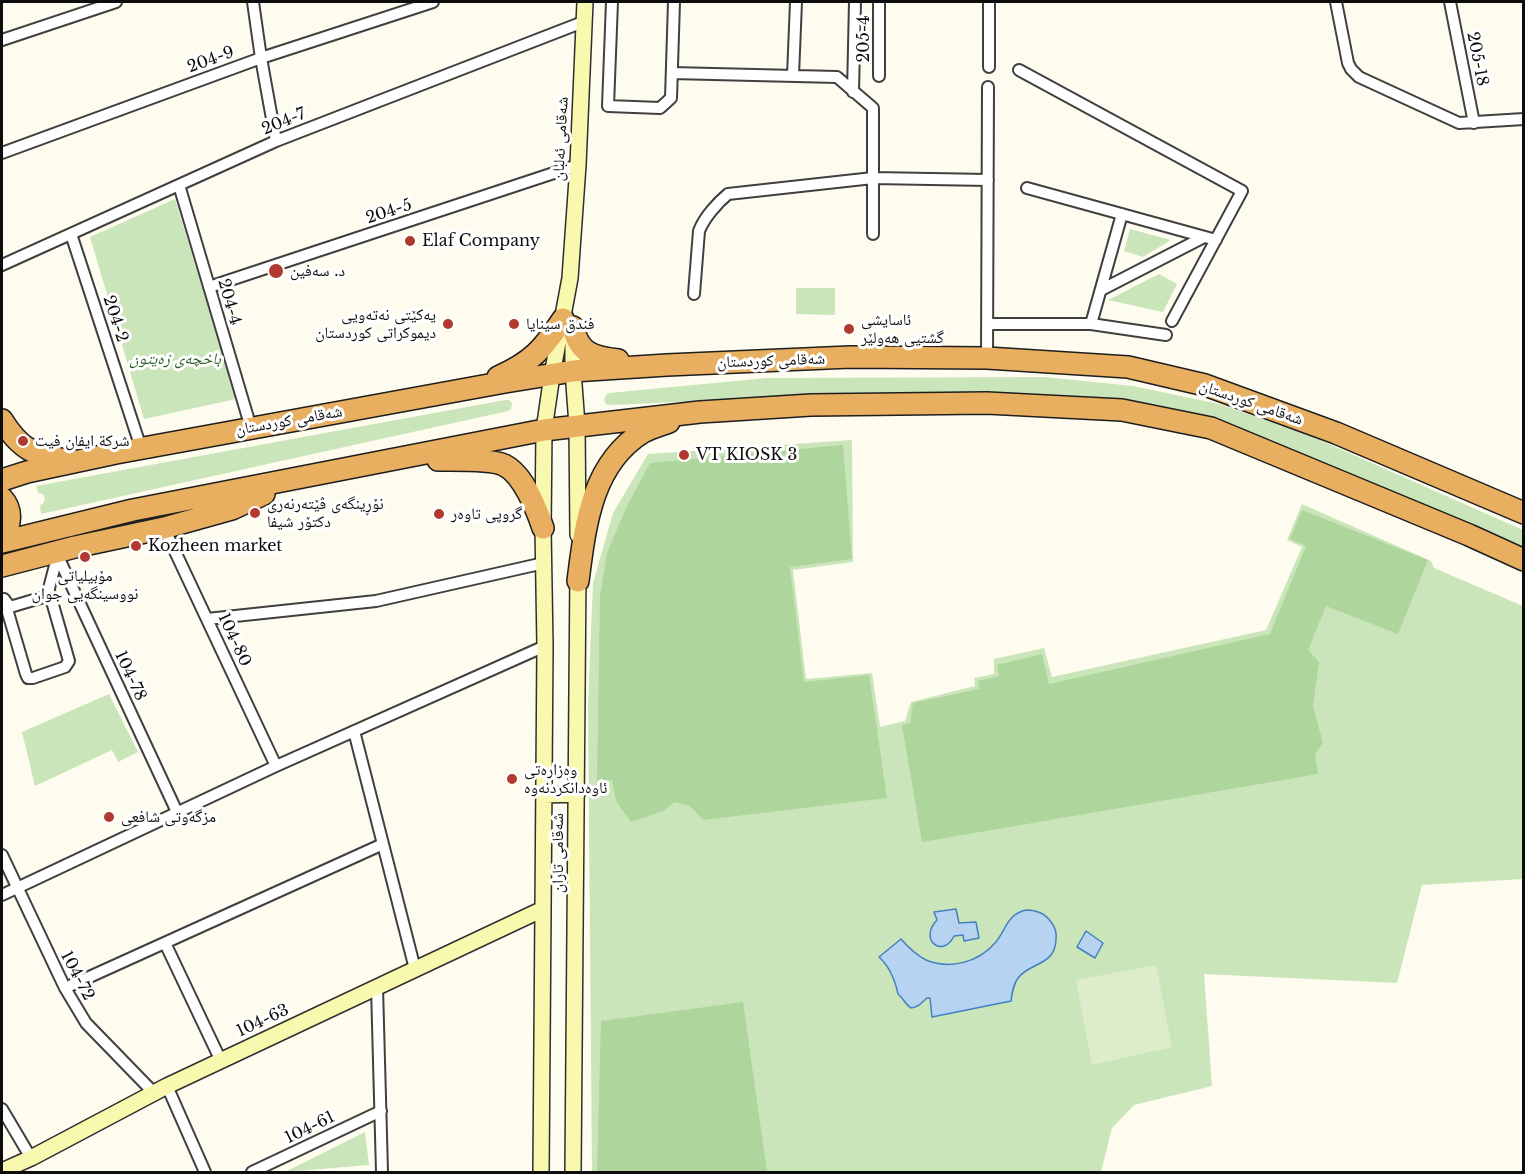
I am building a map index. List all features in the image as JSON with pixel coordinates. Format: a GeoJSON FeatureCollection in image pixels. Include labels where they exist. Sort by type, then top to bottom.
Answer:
{"type":"FeatureCollection","features":[{"type":"Feature","properties":{"kind":"highway"},"geometry":{"type":"LineString","coordinates":[[455,391],[481,385],[528,361],[568,323],[582,348],[593,356],[667,365]]}},
{"type":"Feature","properties":{"kind":"highway","name":"شەقامی کوردستان"},"geometry":{"type":"LineString","coordinates":[[2,480],[27,472],[141,448],[573,371],[850,357],[987,358],[1128,367],[1205,385],[1336,433],[1524,513]]}},
{"type":"Feature","properties":{"kind":"highway"},"geometry":{"type":"LineString","coordinates":[[2,540],[133,510],[577,425],[700,412],[811,405],[987,403],[1122,410],[1211,428],[1437,521],[1524,560]]}},
{"type":"Feature","properties":{"kind":"highway"},"geometry":{"type":"LineString","coordinates":[[578,581],[584,533],[591,505],[598,484],[610,465],[625,446],[644,432],[700,412]]}},
{"type":"Feature","properties":{"kind":"highway"},"geometry":{"type":"LineString","coordinates":[[2,420],[16,440],[25,448],[42,455],[75,462]]}},
{"type":"Feature","properties":{"kind":"highway"},"geometry":{"type":"LineString","coordinates":[[401,459],[496,462],[506,465],[535,504],[543,528]]}},
{"type":"Feature","properties":{"kind":"highway"},"geometry":{"type":"LineString","coordinates":[[2,566],[164,528],[232,509],[294,480]]}},
{"type":"Feature","properties":{"kind":"highway"},"geometry":{"type":"LineString","coordinates":[[2,498],[6,502],[10,521],[2,540]]}},
{"type":"Feature","properties":{"kind":"main road","name":"شەقامی ئەلبان"},"geometry":{"type":"LineString","coordinates":[[577,425],[568,323],[585,2]]}},
{"type":"Feature","properties":{"kind":"main road","name":"شەقامی ئەلبان"},"geometry":{"type":"LineString","coordinates":[[544,430],[552,375],[568,323]]}},
{"type":"Feature","properties":{"kind":"main road","name":"شەقامی تاران"},"geometry":{"type":"LineString","coordinates":[[573,1173],[577,794],[577,425]]}},
{"type":"Feature","properties":{"kind":"main road","name":"شەقامی تاران"},"geometry":{"type":"LineString","coordinates":[[541,1173],[545,646],[544,430]]}},
{"type":"Feature","properties":{"kind":"main road"},"geometry":{"type":"LineString","coordinates":[[544,795],[577,794]]}},
{"type":"Feature","properties":{"kind":"main road","name":"104-63"},"geometry":{"type":"LineString","coordinates":[[2,1171],[160,1090],[543,909]]}},
{"type":"Feature","properties":{"kind":"street"},"geometry":{"type":"LineString","coordinates":[[2,40],[116,2]]}},
{"type":"Feature","properties":{"kind":"street"},"geometry":{"type":"LineString","coordinates":[[253,2],[276,141]]}},
{"type":"Feature","properties":{"kind":"street","name":"204-9"},"geometry":{"type":"LineString","coordinates":[[2,153],[261,58],[433,2]]}},
{"type":"Feature","properties":{"kind":"street"},"geometry":{"type":"LineString","coordinates":[[612,2],[608,106],[660,108],[671,98],[674,2]]}},
{"type":"Feature","properties":{"kind":"street"},"geometry":{"type":"LineString","coordinates":[[793,76],[796,2]]}},
{"type":"Feature","properties":{"kind":"street"},"geometry":{"type":"LineString","coordinates":[[853,92],[855,2]]}},
{"type":"Feature","properties":{"kind":"street","name":"205-4"},"geometry":{"type":"LineString","coordinates":[[879,2],[879,76]]}},
{"type":"Feature","properties":{"kind":"street"},"geometry":{"type":"LineString","coordinates":[[989,2],[989,67]]}},
{"type":"Feature","properties":{"kind":"street"},"geometry":{"type":"LineString","coordinates":[[1336,2],[1348,63],[1359,77],[1459,123],[1524,120]]}},
{"type":"Feature","properties":{"kind":"street","name":"205-18"},"geometry":{"type":"LineString","coordinates":[[1450,2],[1474,123]]}},
{"type":"Feature","properties":{"kind":"street","name":"204-7"},"geometry":{"type":"LineString","coordinates":[[2,265],[276,141],[584,22]]}},
{"type":"Feature","properties":{"kind":"street"},"geometry":{"type":"LineString","coordinates":[[1019,70],[1242,191],[1172,321]]}},
{"type":"Feature","properties":{"kind":"street"},"geometry":{"type":"LineString","coordinates":[[672,73],[837,77],[873,108],[873,234]]}},
{"type":"Feature","properties":{"kind":"street"},"geometry":{"type":"LineString","coordinates":[[987,358],[988,87]]}},
{"type":"Feature","properties":{"kind":"street","name":"204-5"},"geometry":{"type":"LineString","coordinates":[[209,287],[578,165]]}},
{"type":"Feature","properties":{"kind":"street"},"geometry":{"type":"LineString","coordinates":[[694,294],[699,231],[718,203],[728,194],[873,178],[988,180]]}},
{"type":"Feature","properties":{"kind":"street","name":"204-4"},"geometry":{"type":"LineString","coordinates":[[179,185],[251,428]]}},
{"type":"Feature","properties":{"kind":"street"},"geometry":{"type":"LineString","coordinates":[[1027,188],[1216,240]]}},
{"type":"Feature","properties":{"kind":"street"},"geometry":{"type":"LineString","coordinates":[[1091,324],[1122,214]]}},
{"type":"Feature","properties":{"kind":"street","name":"204-2"},"geometry":{"type":"LineString","coordinates":[[71,234],[141,448]]}},
{"type":"Feature","properties":{"kind":"street"},"geometry":{"type":"LineString","coordinates":[[1101,290],[1204,237]]}},
{"type":"Feature","properties":{"kind":"street"},"geometry":{"type":"LineString","coordinates":[[988,324],[1091,324],[1166,335]]}},
{"type":"Feature","properties":{"kind":"street","name":"104-80"},"geometry":{"type":"LineString","coordinates":[[164,528],[276,766]]}},
{"type":"Feature","properties":{"kind":"street"},"geometry":{"type":"LineString","coordinates":[[3,597],[10,607],[47,596],[59,551]]}},
{"type":"Feature","properties":{"kind":"street","name":"104-78"},"geometry":{"type":"LineString","coordinates":[[59,551],[61,563],[177,812]]}},
{"type":"Feature","properties":{"kind":"street"},"geometry":{"type":"LineString","coordinates":[[207,620],[376,601],[544,563]]}},
{"type":"Feature","properties":{"kind":"street"},"geometry":{"type":"LineString","coordinates":[[3,597],[26,674],[28,678],[33,678],[65,667],[69,661],[49,591]]}},
{"type":"Feature","properties":{"kind":"street"},"geometry":{"type":"LineString","coordinates":[[2,895],[276,766],[545,646]]}},
{"type":"Feature","properties":{"kind":"street"},"geometry":{"type":"LineString","coordinates":[[354,731],[415,969]]}},
{"type":"Feature","properties":{"kind":"street"},"geometry":{"type":"LineString","coordinates":[[65,988],[383,843]]}},
{"type":"Feature","properties":{"kind":"street","name":"104-72"},"geometry":{"type":"LineString","coordinates":[[2,855],[65,988],[86,1023],[160,1090]]}},
{"type":"Feature","properties":{"kind":"street"},"geometry":{"type":"LineString","coordinates":[[165,943],[221,1061]]}},
{"type":"Feature","properties":{"kind":"street"},"geometry":{"type":"LineString","coordinates":[[377,987],[382,1173]]}},
{"type":"Feature","properties":{"kind":"street"},"geometry":{"type":"LineString","coordinates":[[160,1090],[206,1173]]}},
{"type":"Feature","properties":{"kind":"street"},"geometry":{"type":"LineString","coordinates":[[2,1109],[31,1158]]}},
{"type":"Feature","properties":{"kind":"street","name":"104-61"},"geometry":{"type":"LineString","coordinates":[[252,1173],[381,1111]]}},
{"type":"Feature","properties":{"kind":"green space","name":"باخچەی زەیتون"},"geometry":{"type":"Polygon","coordinates":[[[175,199],[236,399],[144,419],[90,237],[175,199]]]}},
{"type":"Feature","properties":{"kind":"green space"},"geometry":{"type":"Polygon","coordinates":[[[1130,229],[1171,240],[1143,257],[1124,251],[1130,229]]]}},
{"type":"Feature","properties":{"kind":"green space"},"geometry":{"type":"Polygon","coordinates":[[[1159,274],[1177,284],[1163,312],[1108,300],[1159,274]]]}},
{"type":"Feature","properties":{"kind":"green space"},"geometry":{"type":"Polygon","coordinates":[[[796,288],[835,288],[835,315],[796,314],[796,288]]]}},
{"type":"Feature","properties":{"kind":"green space"},"geometry":{"type":"Polygon","coordinates":[[[1045,377],[1133,386],[1219,404],[1313,437],[1523,530],[1523,551],[1307,456],[1215,423],[771,398],[610,405],[604,400],[609,393],[767,378],[1045,377]]]}},
{"type":"Feature","properties":{"kind":"green space"},"geometry":{"type":"Polygon","coordinates":[[[505,400],[512,403],[508,411],[41,514],[40,505],[43,504],[45,498],[43,494],[38,493],[36,486],[505,400]]]}},
{"type":"Feature","properties":{"kind":"green space"},"geometry":{"type":"Polygon","coordinates":[[[852,440],[853,562],[793,570],[806,679],[872,673],[880,727],[905,721],[911,702],[975,686],[974,678],[994,674],[994,659],[1044,648],[1052,677],[1266,630],[1302,547],[1287,540],[1302,504],[1431,561],[1434,568],[1523,606],[1523,879],[1422,885],[1397,983],[1204,974],[1212,1086],[1134,1105],[1112,1128],[1101,1172],[592,1172],[588,704],[593,583],[613,513],[648,454],[852,440]]]}},
{"type":"Feature","properties":{"kind":"green space"},"geometry":{"type":"Polygon","coordinates":[[[843,445],[852,559],[790,567],[804,682],[869,675],[887,798],[703,820],[690,806],[674,802],[663,811],[631,822],[616,801],[612,780],[597,783],[600,596],[607,553],[627,506],[650,463],[843,445]]]}},
{"type":"Feature","properties":{"kind":"green space"},"geometry":{"type":"Polygon","coordinates":[[[1302,510],[1428,560],[1398,634],[1326,606],[1308,650],[1319,662],[1313,706],[1323,743],[1315,754],[1318,774],[922,842],[902,725],[910,723],[913,703],[979,689],[978,681],[999,676],[997,665],[1042,654],[1049,684],[1270,634],[1306,546],[1290,539],[1302,510]]]}},
{"type":"Feature","properties":{"kind":"green space"},"geometry":{"type":"Polygon","coordinates":[[[109,694],[138,752],[118,762],[112,750],[35,786],[22,732],[109,694]]]}},
{"type":"Feature","properties":{"kind":"green space"},"geometry":{"type":"Polygon","coordinates":[[[1156,965],[1172,1047],[1092,1065],[1076,980],[1156,965]]]}},
{"type":"Feature","properties":{"kind":"green space"},"geometry":{"type":"Polygon","coordinates":[[[743,1002],[767,1172],[597,1172],[601,1021],[743,1002]]]}},
{"type":"Feature","properties":{"kind":"green space"},"geometry":{"type":"Polygon","coordinates":[[[365,1132],[369,1165],[285,1172],[365,1132]]]}},
{"type":"Feature","properties":{"kind":"water"},"geometry":{"type":"Polygon","coordinates":[[[956,909],[959,923],[976,922],[979,938],[964,941],[963,935],[954,936],[944,946],[934,944],[930,934],[937,920],[934,912],[956,909]]]}},
{"type":"Feature","properties":{"kind":"water"},"geometry":{"type":"Polygon","coordinates":[[[1026,910],[1037,911],[1046,916],[1055,928],[1055,948],[1047,959],[1018,978],[1011,1001],[932,1017],[930,998],[911,1008],[898,994],[891,974],[879,957],[901,939],[912,951],[926,960],[945,964],[964,962],[988,950],[1014,915],[1026,910]]]}},
{"type":"Feature","properties":{"kind":"water"},"geometry":{"type":"Polygon","coordinates":[[[1086,931],[1103,943],[1095,958],[1077,947],[1086,931]]]}},
{"type":"Feature","properties":{"kind":"place","name":"Elaf Company"},"geometry":{"type":"Point","coordinates":[410,241]}},
{"type":"Feature","properties":{"kind":"place","name":"د. سەفین"},"geometry":{"type":"Point","coordinates":[276,271]}},
{"type":"Feature","properties":{"kind":"place","name":"یه‌كێتی نه‌ته‌ویی دیموكراتی كوردستان"},"geometry":{"type":"Point","coordinates":[448,324]}},
{"type":"Feature","properties":{"kind":"place","name":"فندق سينايا"},"geometry":{"type":"Point","coordinates":[514,324]}},
{"type":"Feature","properties":{"kind":"place","name":"ئاسایشی گشتیی هەولێر"},"geometry":{"type":"Point","coordinates":[849,329]}},
{"type":"Feature","properties":{"kind":"place","name":"شركة ايفان فيت"},"geometry":{"type":"Point","coordinates":[23,441]}},
{"type":"Feature","properties":{"kind":"place","name":"VT KIOSK 3"},"geometry":{"type":"Point","coordinates":[684,455]}},
{"type":"Feature","properties":{"kind":"place","name":"نۆڕینگەی ڤێتەرنەری دکتۆر شیفا"},"geometry":{"type":"Point","coordinates":[255,513]}},
{"type":"Feature","properties":{"kind":"place","name":"گروپی تاوەر"},"geometry":{"type":"Point","coordinates":[439,514]}},
{"type":"Feature","properties":{"kind":"place","name":"Kozheen market"},"geometry":{"type":"Point","coordinates":[136,546]}},
{"type":"Feature","properties":{"kind":"place","name":"مۆبیلیاتی نووسینگەیی جوان"},"geometry":{"type":"Point","coordinates":[85,557]}},
{"type":"Feature","properties":{"kind":"place","name":"وەزارەتی ئاوەدانکردنەوە"},"geometry":{"type":"Point","coordinates":[512,779]}},
{"type":"Feature","properties":{"kind":"place","name":"مزگەوتی شافعی"},"geometry":{"type":"Point","coordinates":[109,817]}}]}
